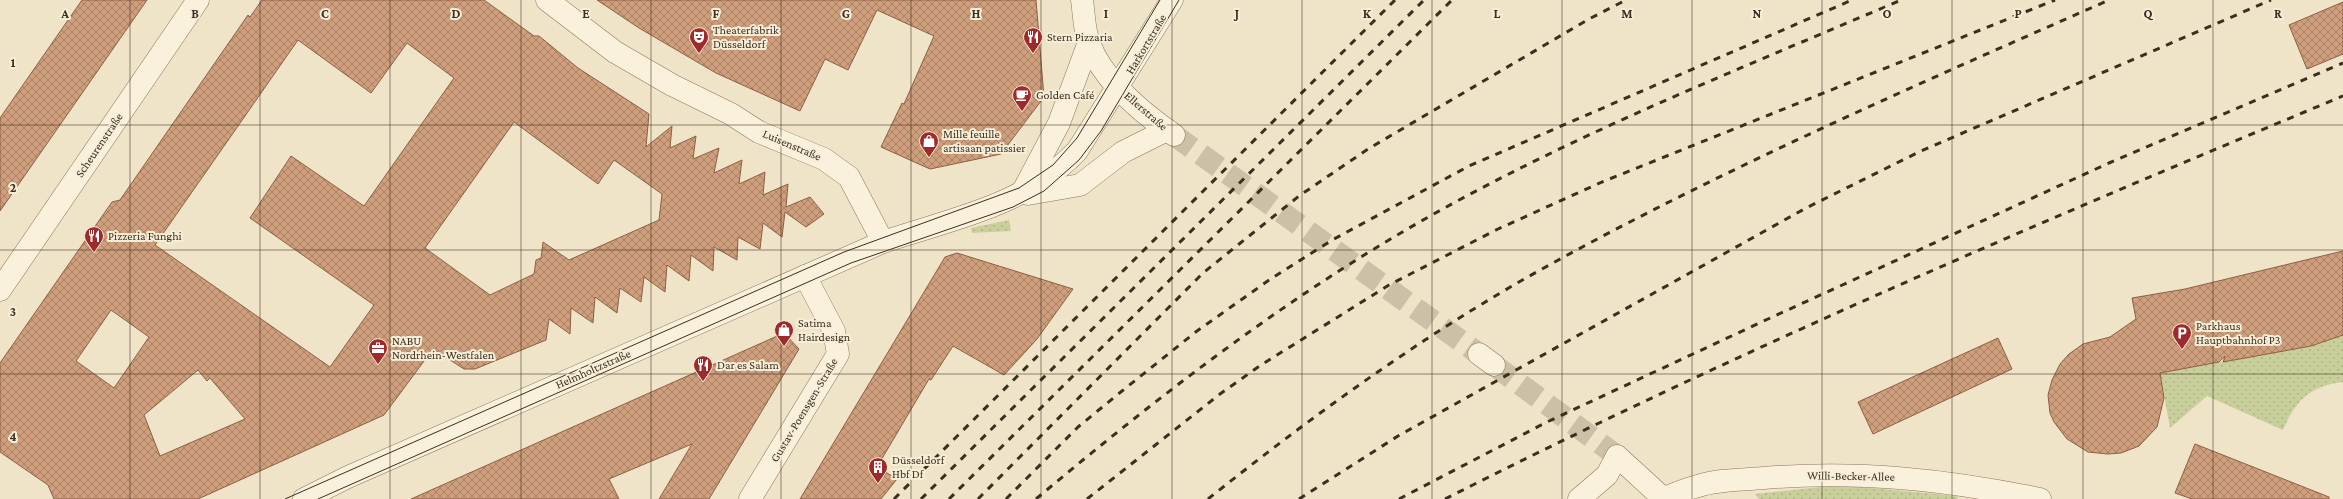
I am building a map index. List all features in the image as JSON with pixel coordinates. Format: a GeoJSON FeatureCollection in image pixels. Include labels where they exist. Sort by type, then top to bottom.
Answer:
{"type":"FeatureCollection","features":[{"type":"Feature","properties":{"kind":"street","name":"Scheurenstraße"},"geometry":{"type":"LineString","coordinates":[[0,290],[198,0]]}},
{"type":"Feature","properties":{"kind":"street","name":"Luisenstraße"},"geometry":{"type":"LineString","coordinates":[[547,0],[615,52],[672,85],[731,114],[760,132],[824,159],[849,176],[883,242]]}},
{"type":"Feature","properties":{"kind":"street"},"geometry":{"type":"LineString","coordinates":[[1021,195],[1059,123],[1089,42],[1082,0]]}},
{"type":"Feature","properties":{"kind":"street","name":"Harkortstraße"},"geometry":{"type":"LineString","coordinates":[[1119,87],[1172,0]]}},
{"type":"Feature","properties":{"kind":"street","name":"Ellerstraße"},"geometry":{"type":"LineString","coordinates":[[1021,195],[1080,185],[1124,152],[1171,132],[1119,87],[1101,65],[1089,42]]}},
{"type":"Feature","properties":{"kind":"street"},"geometry":{"type":"LineString","coordinates":[[883,242],[973,213],[1021,195],[1061,168],[1077,151],[1119,87]]}},
{"type":"Feature","properties":{"kind":"street","name":"Helmholtzstraße"},"geometry":{"type":"LineString","coordinates":[[304,499],[348,477],[883,242]]}},
{"type":"Feature","properties":{"kind":"street","name":"Gustav-Poensgen-Straße"},"geometry":{"type":"LineString","coordinates":[[750,499],[838,354],[834,331],[805,276]]}},
{"type":"Feature","properties":{"kind":"street"},"geometry":{"type":"LineString","coordinates":[[1579,499],[1607,475],[1617,456],[1664,498]]}},
{"type":"Feature","properties":{"kind":"street","name":"Willi-Becker-Allee"},"geometry":{"type":"LineString","coordinates":[[1664,498],[1699,485],[1728,480],[1806,474],[1856,474],[1929,479],[2040,499]]}},
{"type":"Feature","properties":{"kind":"green space"},"geometry":{"type":"Polygon","coordinates":[[[1009,220],[1011,231],[972,233],[971,228],[1009,220]]]}},
{"type":"Feature","properties":{"kind":"green space"},"geometry":{"type":"Polygon","coordinates":[[[2343,335],[2343,382],[2321,387],[2305,397],[2293,411],[2283,430],[2207,396],[2170,428],[2160,373],[2311,346],[2343,335]]]}},
{"type":"Feature","properties":{"kind":"green space"},"geometry":{"type":"Polygon","coordinates":[[[1840,485],[1957,496],[1958,499],[1759,499],[1755,494],[1840,485]]]}},
{"type":"Feature","properties":{"kind":"building"},"geometry":{"type":"Polygon","coordinates":[[[82,0],[147,0],[0,211],[0,118],[82,0]]]}},
{"type":"Feature","properties":{"kind":"building"},"geometry":{"type":"Polygon","coordinates":[[[262,0],[484,0],[534,36],[539,36],[578,68],[649,114],[646,147],[672,126],[670,148],[696,136],[693,159],[719,148],[714,173],[742,160],[739,184],[765,172],[763,195],[788,184],[786,207],[810,197],[824,214],[806,227],[785,212],[782,237],[763,223],[760,249],[738,237],[737,260],[714,247],[713,271],[691,255],[689,281],[667,265],[665,292],[644,277],[641,302],[620,288],[617,313],[595,297],[593,323],[571,308],[570,334],[549,319],[546,340],[475,369],[464,369],[433,349],[384,415],[198,499],[54,499],[48,485],[0,452],[0,363],[112,202],[120,200],[248,15],[250,17],[262,0]],[[298,40],[155,245],[330,367],[374,305],[250,218],[291,156],[364,206],[454,78],[407,43],[371,93],[298,40]],[[514,122],[425,248],[490,295],[534,274],[536,260],[541,258],[543,242],[569,260],[659,220],[662,194],[614,160],[598,184],[514,122]],[[111,310],[76,361],[114,388],[149,337],[111,310]],[[198,370],[144,415],[160,456],[245,419],[210,378],[207,381],[198,370]]]}},
{"type":"Feature","properties":{"kind":"building"},"geometry":{"type":"Polygon","coordinates":[[[597,0],[1036,0],[1044,97],[1001,154],[930,169],[881,147],[902,103],[904,104],[934,36],[877,10],[848,70],[825,59],[800,111],[716,73],[639,28],[597,0]]]}},
{"type":"Feature","properties":{"kind":"building"},"geometry":{"type":"Polygon","coordinates":[[[2343,2],[2343,54],[2307,69],[2289,25],[2343,2]]]}},
{"type":"Feature","properties":{"kind":"building","name":"Parkhaus Hauptbahnhof P3"},"geometry":{"type":"Polygon","coordinates":[[[2343,251],[2343,335],[2311,346],[2223,362],[2225,356],[2219,362],[2160,373],[2164,398],[2157,427],[2139,446],[2121,453],[2108,454],[2088,452],[2067,439],[2054,422],[2050,413],[2048,395],[2052,380],[2060,364],[2069,354],[2083,344],[2110,337],[2136,319],[2132,298],[2185,289],[2343,251]]]}},
{"type":"Feature","properties":{"kind":"building"},"geometry":{"type":"Polygon","coordinates":[[[957,253],[1073,289],[1037,339],[1004,375],[953,346],[931,380],[929,379],[877,467],[897,479],[881,499],[800,499],[945,257],[957,253]]]}},
{"type":"Feature","properties":{"kind":"building"},"geometry":{"type":"Polygon","coordinates":[[[784,333],[799,349],[709,499],[659,499],[692,444],[609,479],[619,499],[411,499],[784,333]]]}},
{"type":"Feature","properties":{"kind":"building"},"geometry":{"type":"Polygon","coordinates":[[[1998,338],[2012,369],[1873,434],[1858,402],[1998,338]]]}},
{"type":"Feature","properties":{"kind":"building"},"geometry":{"type":"Polygon","coordinates":[[[2195,444],[2329,497],[2329,499],[2192,499],[2175,493],[2195,444]]]}},
{"type":"Feature","properties":{"kind":"tunnel"},"geometry":{"type":"LineString","coordinates":[[1174,135],[1479,354]]}},
{"type":"Feature","properties":{"kind":"tunnel"},"geometry":{"type":"LineString","coordinates":[[1494,365],[1617,456]]}},
{"type":"Feature","properties":{"kind":"tram line"},"geometry":{"type":"LineString","coordinates":[[285,499],[844,252],[1019,188],[1053,165],[1077,138],[1160,0]]}},
{"type":"Feature","properties":{"kind":"tram line"},"geometry":{"type":"LineString","coordinates":[[318,499],[851,263],[1013,207],[1044,191],[1079,160],[1101,131],[1179,0]]}},
{"type":"Feature","properties":{"kind":"railway"},"geometry":{"type":"LineString","coordinates":[[894,499],[1395,0]]}},
{"type":"Feature","properties":{"kind":"railway"},"geometry":{"type":"LineString","coordinates":[[921,499],[1424,0]]}},
{"type":"Feature","properties":{"kind":"railway"},"geometry":{"type":"LineString","coordinates":[[949,499],[1452,0]]}},
{"type":"Feature","properties":{"kind":"railway"},"geometry":{"type":"LineString","coordinates":[[978,499],[1203,273],[1299,196],[1368,149],[1589,19],[1626,0]]}},
{"type":"Feature","properties":{"kind":"railway"},"geometry":{"type":"LineString","coordinates":[[1006,499],[1078,427],[1197,331],[1272,278],[1334,239],[1469,166],[1852,0]]}},
{"type":"Feature","properties":{"kind":"railway"},"geometry":{"type":"LineString","coordinates":[[1036,499],[1194,372],[1248,332],[1360,257],[1418,223],[1529,164],[1634,114],[1901,0]]}},
{"type":"Feature","properties":{"kind":"railway"},"geometry":{"type":"LineString","coordinates":[[1087,499],[1220,394],[1261,365],[1389,285],[1498,229],[1602,182],[2055,0]]}},
{"type":"Feature","properties":{"kind":"railway"},"geometry":{"type":"LineString","coordinates":[[1208,499],[1290,435],[1374,374],[1461,317],[1551,264],[1757,159],[1897,94],[2109,0]]}},
{"type":"Feature","properties":{"kind":"railway"},"geometry":{"type":"LineString","coordinates":[[1299,499],[1398,436],[1806,208],[1921,151],[2271,0]]}},
{"type":"Feature","properties":{"kind":"railway"},"geometry":{"type":"LineString","coordinates":[[1399,499],[1547,422],[1768,319],[2109,163],[2343,63]]}},
{"type":"Feature","properties":{"kind":"railway"},"geometry":{"type":"LineString","coordinates":[[1445,499],[1666,391],[1890,289],[2116,191],[2343,96]]}},
{"type":"Feature","properties":{"kind":"place","name":"Theaterfabrik Düsseldorf"},"geometry":{"type":"Point","coordinates":[699,54]}},
{"type":"Feature","properties":{"kind":"place","name":"Stern Pizzaria"},"geometry":{"type":"Point","coordinates":[1033,54]}},
{"type":"Feature","properties":{"kind":"place","name":"Golden Café"},"geometry":{"type":"Point","coordinates":[1022,112]}},
{"type":"Feature","properties":{"kind":"place","name":"Mille feuille artisaan patissier"},"geometry":{"type":"Point","coordinates":[929,158]}},
{"type":"Feature","properties":{"kind":"place","name":"Pizzeria Funghi"},"geometry":{"type":"Point","coordinates":[94,253]}},
{"type":"Feature","properties":{"kind":"place","name":"Satima Hairdesign"},"geometry":{"type":"Point","coordinates":[784,347]}},
{"type":"Feature","properties":{"kind":"place","name":"Parkhaus Hauptbahnhof P3"},"geometry":{"type":"Point","coordinates":[2182,350]}},
{"type":"Feature","properties":{"kind":"place","name":"NABU Nordrhein-Westfalen"},"geometry":{"type":"Point","coordinates":[378,365]}},
{"type":"Feature","properties":{"kind":"place","name":"Dar es Salam"},"geometry":{"type":"Point","coordinates":[703,382]}},
{"type":"Feature","properties":{"kind":"place","name":"Düsseldorf Hbf Df"},"geometry":{"type":"Point","coordinates":[878,484]}}]}
